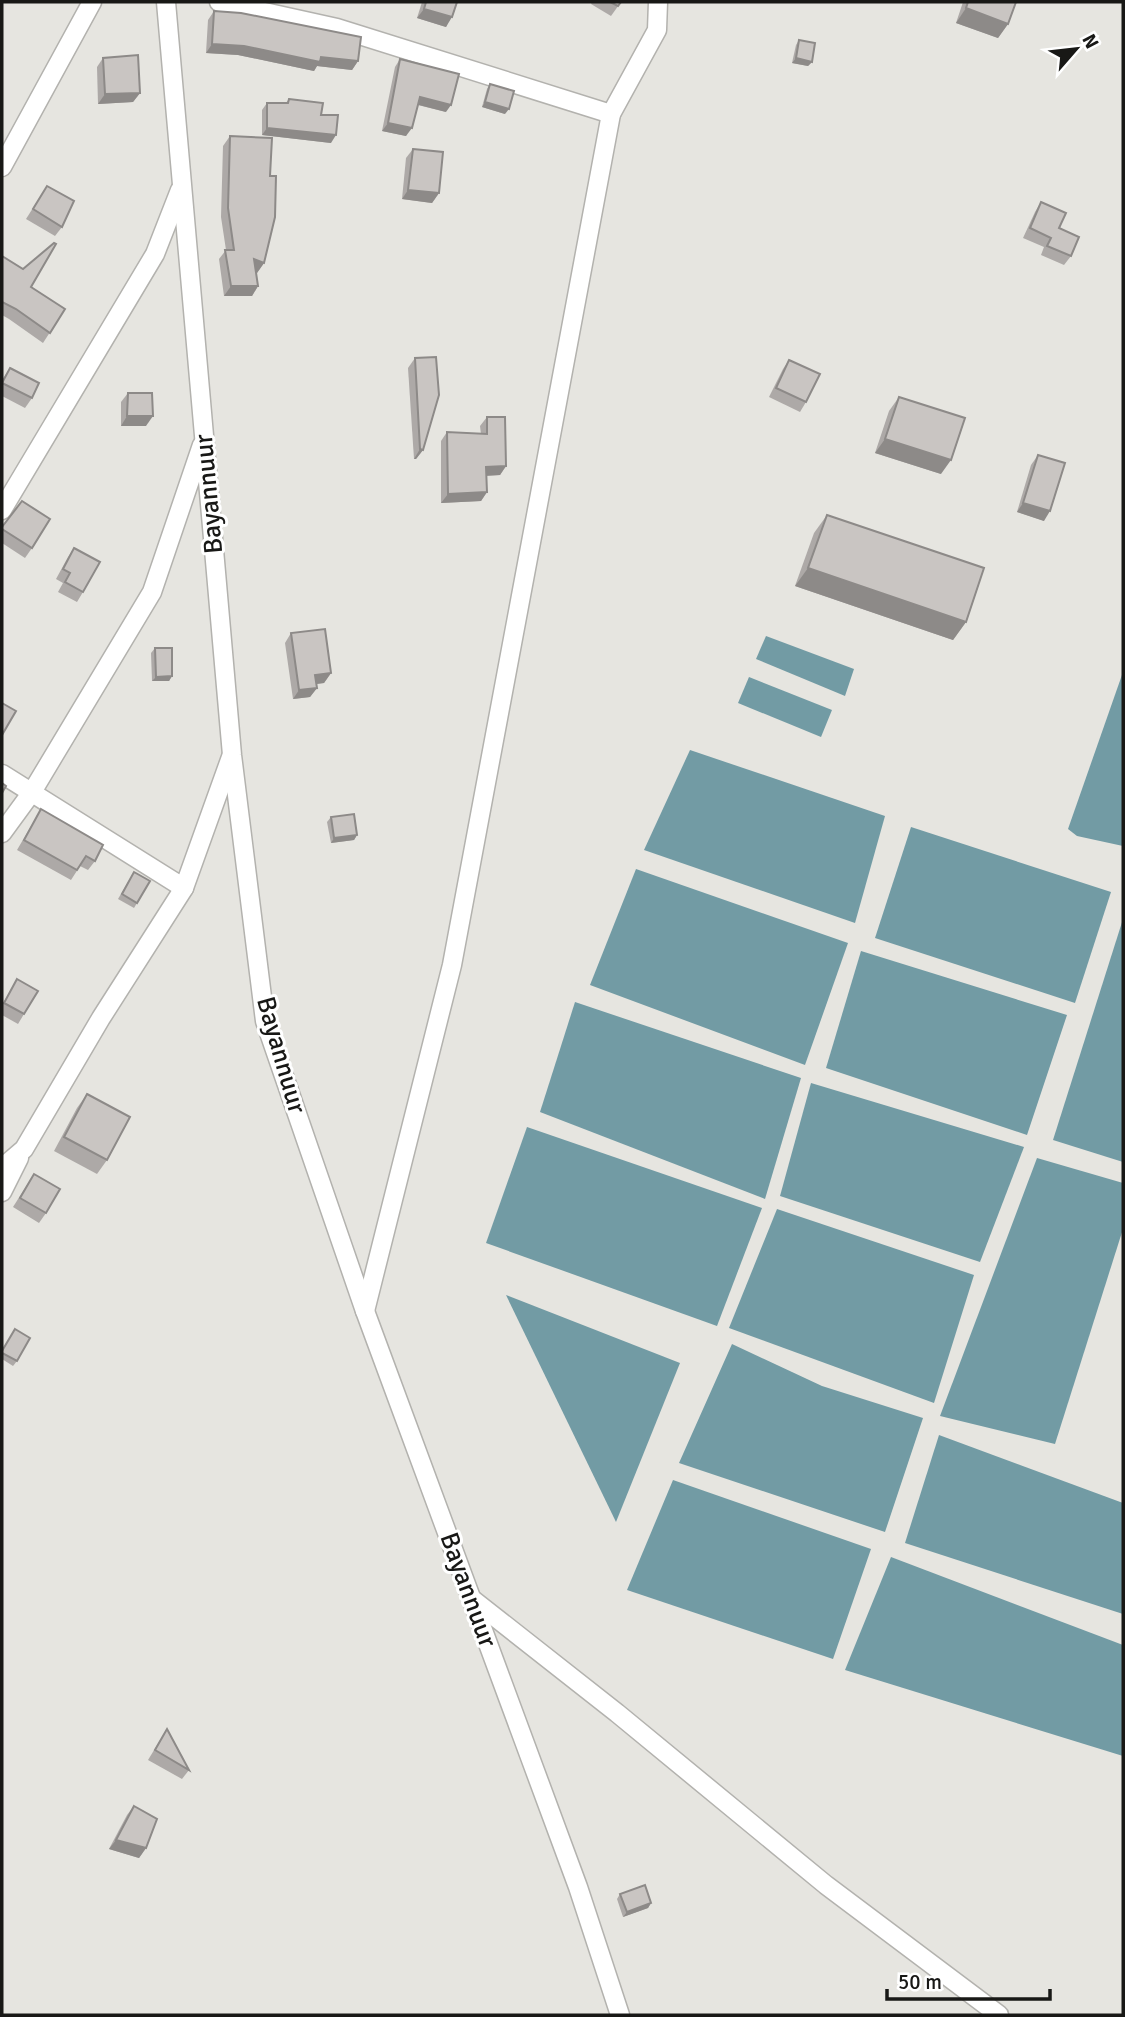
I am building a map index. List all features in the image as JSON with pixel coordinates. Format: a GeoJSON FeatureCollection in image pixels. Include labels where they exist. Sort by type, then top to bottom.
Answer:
{"type":"FeatureCollection","features":[{"type":"Feature","properties":{"kind":"street"},"geometry":{"type":"LineString","coordinates":[[2,167],[92,2]]}},
{"type":"Feature","properties":{"kind":"street","name":"Bayannuur"},"geometry":{"type":"LineString","coordinates":[[166,2],[232,755],[265,1021],[365,1311],[578,1887],[620,2015]]}},
{"type":"Feature","properties":{"kind":"street"},"geometry":{"type":"LineString","coordinates":[[219,2],[337,27],[611,114]]}},
{"type":"Feature","properties":{"kind":"street"},"geometry":{"type":"LineString","coordinates":[[365,1311],[452,965],[611,114],[657,30],[658,2]]}},
{"type":"Feature","properties":{"kind":"street"},"geometry":{"type":"LineString","coordinates":[[2,510],[155,254],[182,184]]}},
{"type":"Feature","properties":{"kind":"street"},"geometry":{"type":"LineString","coordinates":[[2,833],[32,792],[152,592],[205,438]]}},
{"type":"Feature","properties":{"kind":"street"},"geometry":{"type":"LineString","coordinates":[[2,1192],[24,1149],[101,1018],[184,888],[232,755]]}},
{"type":"Feature","properties":{"kind":"street"},"geometry":{"type":"LineString","coordinates":[[2,774],[184,888]]}},
{"type":"Feature","properties":{"kind":"street"},"geometry":{"type":"LineString","coordinates":[[2,1168],[24,1149]]}},
{"type":"Feature","properties":{"kind":"street"},"geometry":{"type":"LineString","coordinates":[[471,1600],[617,1713],[825,1885],[999,2015]]}},
{"type":"Feature","properties":{"kind":"water"},"geometry":{"type":"Polygon","coordinates":[[[766,636],[854,669],[845,696],[756,659],[766,636]]]}},
{"type":"Feature","properties":{"kind":"water"},"geometry":{"type":"Polygon","coordinates":[[[1123,672],[1123,846],[1077,836],[1068,829],[1123,672]]]}},
{"type":"Feature","properties":{"kind":"water"},"geometry":{"type":"Polygon","coordinates":[[[749,677],[832,710],[821,737],[738,703],[749,677]]]}},
{"type":"Feature","properties":{"kind":"water"},"geometry":{"type":"Polygon","coordinates":[[[690,750],[885,816],[855,923],[644,850],[690,750]]]}},
{"type":"Feature","properties":{"kind":"water"},"geometry":{"type":"Polygon","coordinates":[[[911,827],[1111,892],[1075,1003],[875,938],[911,827]]]}},
{"type":"Feature","properties":{"kind":"water"},"geometry":{"type":"Polygon","coordinates":[[[636,869],[848,943],[805,1065],[590,985],[636,869]]]}},
{"type":"Feature","properties":{"kind":"water"},"geometry":{"type":"Polygon","coordinates":[[[1123,919],[1123,1162],[1053,1140],[1123,919]]]}},
{"type":"Feature","properties":{"kind":"water"},"geometry":{"type":"Polygon","coordinates":[[[861,951],[1067,1015],[1027,1135],[826,1068],[861,951]]]}},
{"type":"Feature","properties":{"kind":"water"},"geometry":{"type":"Polygon","coordinates":[[[575,1002],[801,1078],[765,1199],[540,1112],[575,1002]]]}},
{"type":"Feature","properties":{"kind":"water"},"geometry":{"type":"Polygon","coordinates":[[[811,1083],[1024,1147],[980,1262],[780,1196],[811,1083]]]}},
{"type":"Feature","properties":{"kind":"water"},"geometry":{"type":"Polygon","coordinates":[[[527,1127],[762,1208],[717,1326],[486,1243],[527,1127]]]}},
{"type":"Feature","properties":{"kind":"water"},"geometry":{"type":"Polygon","coordinates":[[[1037,1158],[1123,1183],[1123,1229],[1055,1444],[940,1416],[1037,1158]]]}},
{"type":"Feature","properties":{"kind":"water"},"geometry":{"type":"Polygon","coordinates":[[[777,1209],[974,1275],[934,1403],[729,1328],[777,1209]]]}},
{"type":"Feature","properties":{"kind":"water"},"geometry":{"type":"Polygon","coordinates":[[[506,1295],[680,1363],[616,1522],[506,1295]]]}},
{"type":"Feature","properties":{"kind":"water"},"geometry":{"type":"Polygon","coordinates":[[[732,1344],[822,1386],[923,1418],[885,1532],[679,1463],[732,1344]]]}},
{"type":"Feature","properties":{"kind":"water"},"geometry":{"type":"Polygon","coordinates":[[[939,1435],[1123,1503],[1123,1614],[905,1543],[939,1435]]]}},
{"type":"Feature","properties":{"kind":"water"},"geometry":{"type":"Polygon","coordinates":[[[673,1480],[871,1549],[833,1659],[627,1590],[673,1480]]]}},
{"type":"Feature","properties":{"kind":"water"},"geometry":{"type":"Polygon","coordinates":[[[891,1557],[1123,1645],[1123,1756],[845,1670],[891,1557]]]}},
{"type":"Feature","properties":{"kind":"building"},"geometry":{"type":"Polygon","coordinates":[[[426,2],[457,2],[452,17],[424,9],[426,2]]]}},
{"type":"Feature","properties":{"kind":"building"},"geometry":{"type":"Polygon","coordinates":[[[968,2],[1016,2],[1008,24],[966,8],[968,2]]]}},
{"type":"Feature","properties":{"kind":"building"},"geometry":{"type":"Polygon","coordinates":[[[214,11],[241,13],[361,37],[358,61],[321,57],[320,62],[244,46],[212,44],[214,11]]]}},
{"type":"Feature","properties":{"kind":"building"},"geometry":{"type":"Polygon","coordinates":[[[799,40],[815,43],[812,62],[796,58],[799,40]]]}},
{"type":"Feature","properties":{"kind":"building"},"geometry":{"type":"Polygon","coordinates":[[[138,55],[140,93],[105,94],[103,58],[138,55]]]}},
{"type":"Feature","properties":{"kind":"building"},"geometry":{"type":"Polygon","coordinates":[[[400,59],[459,74],[451,105],[420,97],[412,128],[388,123],[400,59]]]}},
{"type":"Feature","properties":{"kind":"building"},"geometry":{"type":"Polygon","coordinates":[[[490,84],[514,91],[509,109],[485,102],[490,84]]]}},
{"type":"Feature","properties":{"kind":"building"},"geometry":{"type":"Polygon","coordinates":[[[289,99],[323,103],[321,115],[338,115],[336,135],[267,128],[267,103],[288,103],[289,99]]]}},
{"type":"Feature","properties":{"kind":"building"},"geometry":{"type":"Polygon","coordinates":[[[230,136],[272,138],[270,176],[276,176],[275,217],[264,263],[254,259],[258,286],[231,286],[225,250],[234,250],[228,208],[230,136]]]}},
{"type":"Feature","properties":{"kind":"building"},"geometry":{"type":"Polygon","coordinates":[[[413,149],[443,152],[439,193],[408,190],[413,149]]]}},
{"type":"Feature","properties":{"kind":"building"},"geometry":{"type":"Polygon","coordinates":[[[47,186],[74,201],[62,227],[33,209],[47,186]]]}},
{"type":"Feature","properties":{"kind":"building"},"geometry":{"type":"Polygon","coordinates":[[[1041,202],[1066,213],[1059,228],[1079,237],[1071,256],[1047,246],[1051,238],[1030,228],[1041,202]]]}},
{"type":"Feature","properties":{"kind":"building"},"geometry":{"type":"Polygon","coordinates":[[[56,244],[31,287],[65,309],[50,333],[2,302],[2,256],[23,269],[56,244]]]}},
{"type":"Feature","properties":{"kind":"building"},"geometry":{"type":"Polygon","coordinates":[[[436,357],[439,395],[423,450],[420,449],[415,358],[436,357]]]}},
{"type":"Feature","properties":{"kind":"building"},"geometry":{"type":"Polygon","coordinates":[[[789,360],[820,374],[806,402],[776,388],[789,360]]]}},
{"type":"Feature","properties":{"kind":"building"},"geometry":{"type":"Polygon","coordinates":[[[10,368],[39,383],[32,398],[2,383],[10,368]]]}},
{"type":"Feature","properties":{"kind":"building"},"geometry":{"type":"Polygon","coordinates":[[[128,393],[152,393],[153,416],[127,416],[128,393]]]}},
{"type":"Feature","properties":{"kind":"building"},"geometry":{"type":"Polygon","coordinates":[[[899,397],[965,418],[951,460],[885,439],[899,397]]]}},
{"type":"Feature","properties":{"kind":"building"},"geometry":{"type":"Polygon","coordinates":[[[487,417],[505,417],[506,466],[486,467],[487,492],[448,494],[447,432],[487,434],[487,417]]]}},
{"type":"Feature","properties":{"kind":"building"},"geometry":{"type":"Polygon","coordinates":[[[1038,455],[1065,463],[1050,511],[1023,503],[1038,455]]]}},
{"type":"Feature","properties":{"kind":"building"},"geometry":{"type":"Polygon","coordinates":[[[22,501],[50,519],[32,548],[2,529],[22,501]]]}},
{"type":"Feature","properties":{"kind":"building"},"geometry":{"type":"Polygon","coordinates":[[[827,515],[984,568],[966,622],[808,568],[827,515]]]}},
{"type":"Feature","properties":{"kind":"building"},"geometry":{"type":"Polygon","coordinates":[[[74,548],[100,562],[83,592],[65,582],[70,573],[63,569],[74,548]]]}},
{"type":"Feature","properties":{"kind":"building"},"geometry":{"type":"Polygon","coordinates":[[[325,629],[331,673],[315,675],[317,688],[299,690],[291,633],[325,629]]]}},
{"type":"Feature","properties":{"kind":"building"},"geometry":{"type":"Polygon","coordinates":[[[155,648],[172,648],[172,676],[156,677],[155,648]]]}},
{"type":"Feature","properties":{"kind":"building"},"geometry":{"type":"Polygon","coordinates":[[[2,703],[16,711],[2,735],[2,703]]]}},
{"type":"Feature","properties":{"kind":"building"},"geometry":{"type":"Polygon","coordinates":[[[41,809],[103,845],[95,861],[86,856],[77,870],[24,840],[41,809]]]}},
{"type":"Feature","properties":{"kind":"building"},"geometry":{"type":"Polygon","coordinates":[[[354,814],[357,835],[334,838],[331,817],[354,814]]]}},
{"type":"Feature","properties":{"kind":"building"},"geometry":{"type":"Polygon","coordinates":[[[134,872],[150,881],[137,903],[122,894],[134,872]]]}},
{"type":"Feature","properties":{"kind":"building"},"geometry":{"type":"Polygon","coordinates":[[[17,979],[38,991],[24,1014],[4,1003],[17,979]]]}},
{"type":"Feature","properties":{"kind":"building"},"geometry":{"type":"Polygon","coordinates":[[[87,1094],[130,1117],[107,1160],[64,1137],[87,1094]]]}},
{"type":"Feature","properties":{"kind":"building"},"geometry":{"type":"Polygon","coordinates":[[[34,1174],[60,1189],[46,1213],[20,1198],[34,1174]]]}},
{"type":"Feature","properties":{"kind":"building"},"geometry":{"type":"Polygon","coordinates":[[[15,1329],[30,1338],[17,1361],[2,1353],[15,1329]]]}},
{"type":"Feature","properties":{"kind":"building"},"geometry":{"type":"Polygon","coordinates":[[[167,1729],[189,1770],[155,1750],[167,1729]]]}},
{"type":"Feature","properties":{"kind":"building"},"geometry":{"type":"Polygon","coordinates":[[[134,1806],[157,1819],[146,1848],[116,1840],[134,1806]]]}},
{"type":"Feature","properties":{"kind":"building"},"geometry":{"type":"Polygon","coordinates":[[[645,1885],[651,1903],[627,1912],[620,1894],[645,1885]]]}}]}
